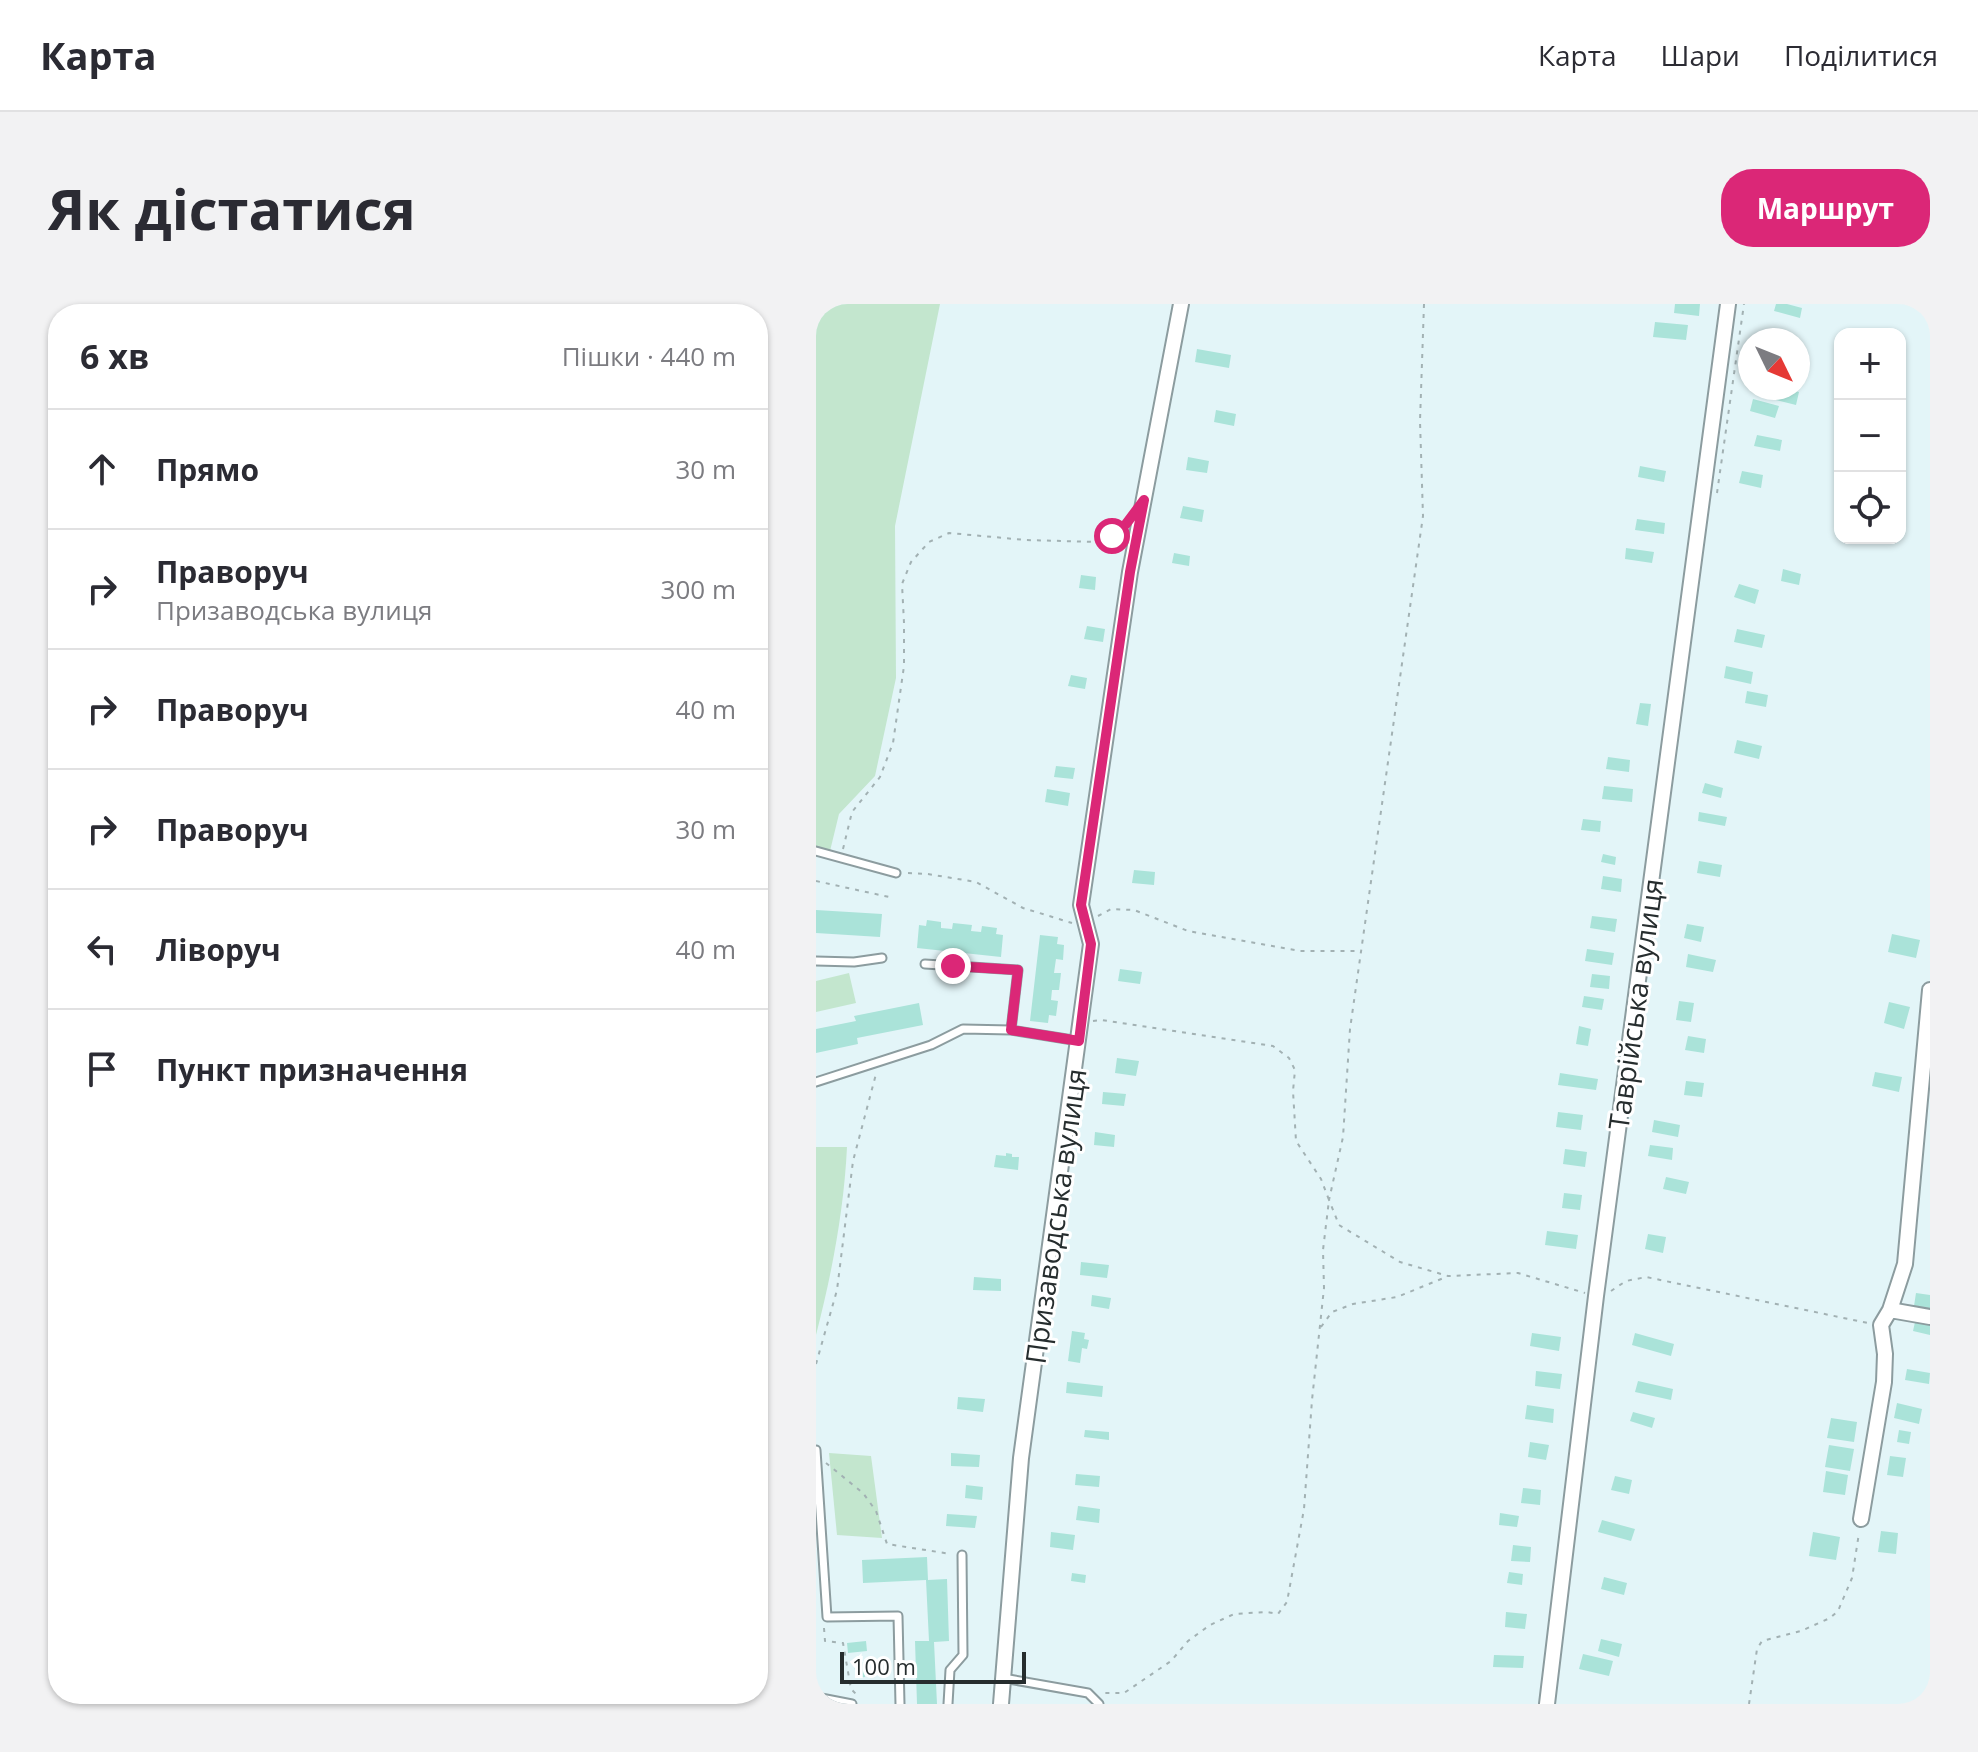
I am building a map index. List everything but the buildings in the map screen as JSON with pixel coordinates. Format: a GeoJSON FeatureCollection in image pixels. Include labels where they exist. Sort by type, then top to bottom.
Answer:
{"type":"FeatureCollection","features":[{"type":"Feature","properties":{"kind":"street","name":"Призаводська вулиця"},"geometry":{"type":"LineString","coordinates":[[1001,1704],[1021,1458],[1091,944],[1081,905],[1128,587],[1181,304]]}},
{"type":"Feature","properties":{"kind":"street","name":"Таврійська вулиця"},"geometry":{"type":"LineString","coordinates":[[1547,1704],[1596,1302],[1728,304]]}},
{"type":"Feature","properties":{"kind":"street"},"geometry":{"type":"LineString","coordinates":[[1861,1519],[1884,1382],[1885,1354],[1881,1325],[1890,1310],[1905,1264],[1930,990]]}},
{"type":"Feature","properties":{"kind":"street"},"geometry":{"type":"LineString","coordinates":[[1890,1310],[1930,1317]]}},
{"type":"Feature","properties":{"kind":"lane"},"geometry":{"type":"LineString","coordinates":[[816,851],[896,873]]}},
{"type":"Feature","properties":{"kind":"lane"},"geometry":{"type":"LineString","coordinates":[[816,961],[854,962],[882,958]]}},
{"type":"Feature","properties":{"kind":"lane"},"geometry":{"type":"LineString","coordinates":[[925,964],[1018,970],[1011,1030]]}},
{"type":"Feature","properties":{"kind":"lane"},"geometry":{"type":"LineString","coordinates":[[816,1082],[931,1045],[963,1029],[1080,1034]]}},
{"type":"Feature","properties":{"kind":"lane"},"geometry":{"type":"LineString","coordinates":[[816,1452],[827,1617],[898,1616],[900,1704]]}},
{"type":"Feature","properties":{"kind":"lane"},"geometry":{"type":"LineString","coordinates":[[948,1704],[950,1670],[963,1655],[962,1555]]}},
{"type":"Feature","properties":{"kind":"lane"},"geometry":{"type":"LineString","coordinates":[[1002,1678],[1088,1693],[1099,1704]]}},
{"type":"Feature","properties":{"kind":"lane"},"geometry":{"type":"LineString","coordinates":[[816,1697],[852,1704]]}},
{"type":"Feature","properties":{"kind":"path"},"geometry":{"type":"LineString","coordinates":[[1088,1693],[1124,1693],[1171,1661],[1188,1641],[1210,1625],[1234,1614],[1278,1614],[1287,1602],[1304,1509],[1324,1288],[1323,1250],[1329,1200],[1343,1137],[1350,1029],[1423,516],[1420,421],[1424,304]]}},
{"type":"Feature","properties":{"kind":"path"},"geometry":{"type":"LineString","coordinates":[[841,858],[852,812],[880,777],[893,743],[904,666],[902,584],[911,562],[929,542],[949,533],[1098,542],[1112,536],[1126,524]]}},
{"type":"Feature","properties":{"kind":"path"},"geometry":{"type":"LineString","coordinates":[[896,873],[928,874],[976,882],[1023,908],[1087,930],[1096,916],[1111,909],[1134,910],[1188,931],[1300,951],[1361,951]]}},
{"type":"Feature","properties":{"kind":"path"},"geometry":{"type":"LineString","coordinates":[[816,881],[889,897]]}},
{"type":"Feature","properties":{"kind":"path"},"geometry":{"type":"LineString","coordinates":[[1080,1034],[1093,1021],[1102,1020],[1273,1046],[1289,1058],[1295,1070],[1296,1141],[1321,1179],[1339,1225],[1400,1262],[1448,1276],[1518,1273],[1596,1302],[1626,1281],[1646,1277],[1881,1325]]}},
{"type":"Feature","properties":{"kind":"path"},"geometry":{"type":"LineString","coordinates":[[816,1364],[837,1290],[853,1161],[880,1061]]}},
{"type":"Feature","properties":{"kind":"path"},"geometry":{"type":"LineString","coordinates":[[1320,1327],[1332,1312],[1353,1304],[1397,1297],[1448,1276]]}},
{"type":"Feature","properties":{"kind":"path"},"geometry":{"type":"LineString","coordinates":[[816,1452],[870,1502],[887,1544],[962,1555]]}},
{"type":"Feature","properties":{"kind":"path"},"geometry":{"type":"LineString","coordinates":[[1749,1704],[1757,1649],[1762,1641],[1801,1631],[1838,1611],[1852,1578],[1861,1519]]}},
{"type":"Feature","properties":{"kind":"path"},"geometry":{"type":"LineString","coordinates":[[823,1626],[825,1641],[843,1643],[851,1689],[858,1697]]}},
{"type":"Feature","properties":{"kind":"green space"},"geometry":{"type":"Polygon","coordinates":[[[816,304],[940,304],[895,526],[896,678],[875,776],[839,814],[830,851],[816,846],[816,304]]]}},
{"type":"Feature","properties":{"kind":"green space"},"geometry":{"type":"Polygon","coordinates":[[[849,973],[856,1003],[816,1012],[816,981],[849,973]]]}},
{"type":"Feature","properties":{"kind":"green space"},"geometry":{"type":"Polygon","coordinates":[[[816,1147],[847,1147],[836,1241],[816,1335],[816,1147]]]}},
{"type":"Feature","properties":{"kind":"green space"},"geometry":{"type":"Polygon","coordinates":[[[829,1453],[871,1456],[882,1538],[837,1535],[829,1453]]]}},
{"type":"Feature","properties":{"kind":"route"},"geometry":{"type":"LineString","coordinates":[[953,966],[1018,970],[1011,1030],[1079,1041],[1091,944],[1081,905],[1130,572],[1144,500],[1126,524],[1112,536]]}}]}
